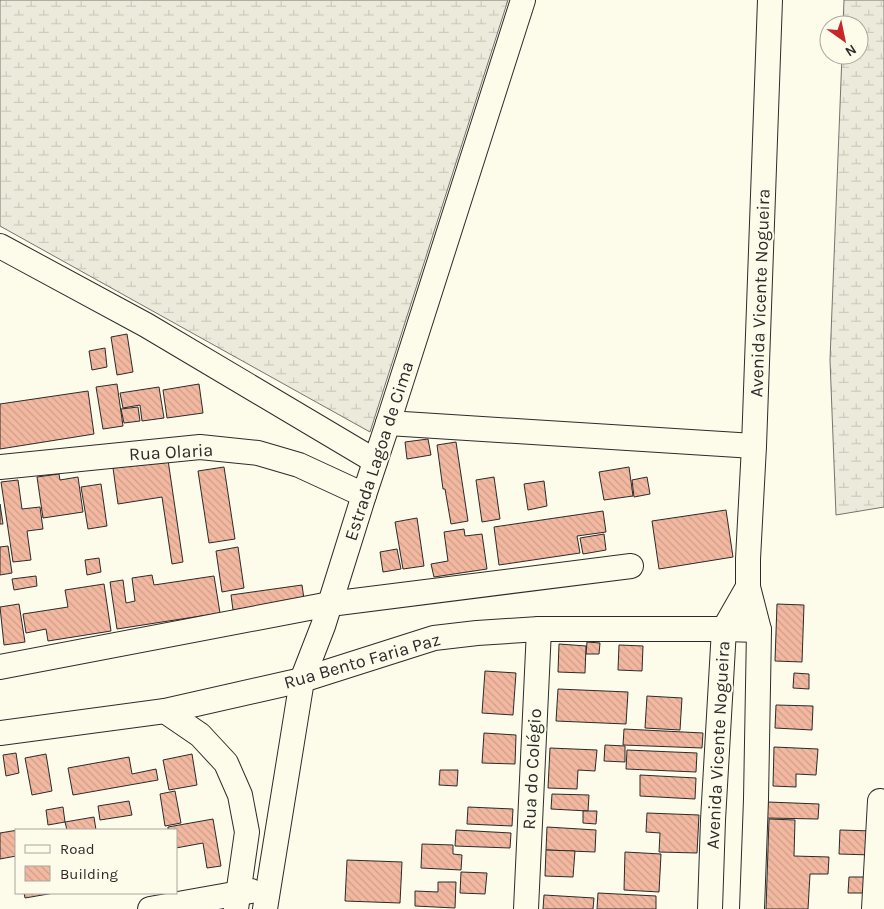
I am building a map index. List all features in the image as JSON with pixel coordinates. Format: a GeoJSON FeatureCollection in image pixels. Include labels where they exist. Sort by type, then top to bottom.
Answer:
{"type":"FeatureCollection","features":[{"type":"Feature","properties":{"kind":"street","name":"Estrada Lagoa de Cima"},"geometry":{"type":"LineString","coordinates":[[266,899],[302,680],[323,626],[523,0]]}},
{"type":"Feature","properties":{"kind":"street","name":"Avenida Vicente Nogueira"},"geometry":{"type":"LineString","coordinates":[[752,909],[759,630],[748,587],[748,559],[754,446],[770,0]]}},
{"type":"Feature","properties":{"kind":"street"},"geometry":{"type":"LineString","coordinates":[[0,246],[146,325],[375,460]]}},
{"type":"Feature","properties":{"kind":"street"},"geometry":{"type":"LineString","coordinates":[[388,423],[754,446]]}},
{"type":"Feature","properties":{"kind":"street","name":"Rua Olaria"},"geometry":{"type":"LineString","coordinates":[[0,467],[200,447],[258,453],[299,465],[364,495]]}},
{"type":"Feature","properties":{"kind":"street"},"geometry":{"type":"LineString","coordinates":[[0,667],[330,604],[631,566]]}},
{"type":"Feature","properties":{"kind":"street","name":"Avenida Vicente Nogueira"},"geometry":{"type":"LineString","coordinates":[[710,909],[724,629],[748,587]]}},
{"type":"Feature","properties":{"kind":"street","name":"Rua Bento Faria Paz"},"geometry":{"type":"LineString","coordinates":[[0,733],[165,711],[302,680],[434,638],[539,629],[759,630]]}},
{"type":"Feature","properties":{"kind":"street","name":"Rua do Colégio"},"geometry":{"type":"LineString","coordinates":[[526,909],[539,629]]}},
{"type":"Feature","properties":{"kind":"street"},"geometry":{"type":"LineString","coordinates":[[165,711],[200,735],[226,763],[240,795],[248,832],[237,901]]}},
{"type":"Feature","properties":{"kind":"street"},"geometry":{"type":"LineString","coordinates":[[874,909],[880,801]]}},
{"type":"Feature","properties":{"kind":"street"},"geometry":{"type":"LineString","coordinates":[[150,909],[266,899]]}},
{"type":"Feature","properties":{"kind":"green space"},"geometry":{"type":"Polygon","coordinates":[[[0,0],[508,0],[370,432],[0,226],[0,0]]]}},
{"type":"Feature","properties":{"kind":"green space"},"geometry":{"type":"Polygon","coordinates":[[[844,0],[884,0],[884,507],[836,515],[830,360],[842,65],[869,65],[869,15],[843,15],[844,0]]]}},
{"type":"Feature","properties":{"kind":"building"},"geometry":{"type":"Polygon","coordinates":[[[127,334],[133,372],[117,375],[111,337],[127,334]]]}},
{"type":"Feature","properties":{"kind":"building"},"geometry":{"type":"Polygon","coordinates":[[[105,348],[107,367],[92,370],[89,351],[105,348]]]}},
{"type":"Feature","properties":{"kind":"building"},"geometry":{"type":"Polygon","coordinates":[[[117,384],[123,426],[103,429],[96,387],[117,384]]]}},
{"type":"Feature","properties":{"kind":"building"},"geometry":{"type":"Polygon","coordinates":[[[199,384],[203,413],[167,418],[163,390],[199,384]]]}},
{"type":"Feature","properties":{"kind":"building"},"geometry":{"type":"Polygon","coordinates":[[[159,387],[164,418],[142,421],[140,405],[123,408],[120,393],[159,387]]]}},
{"type":"Feature","properties":{"kind":"building"},"geometry":{"type":"Polygon","coordinates":[[[88,391],[94,434],[0,449],[0,404],[88,391]]]}},
{"type":"Feature","properties":{"kind":"building"},"geometry":{"type":"Polygon","coordinates":[[[138,407],[140,421],[124,423],[121,409],[138,407]]]}},
{"type":"Feature","properties":{"kind":"building"},"geometry":{"type":"Polygon","coordinates":[[[428,439],[431,455],[407,459],[405,442],[428,439]]]}},
{"type":"Feature","properties":{"kind":"building"},"geometry":{"type":"Polygon","coordinates":[[[456,442],[468,521],[451,524],[445,489],[443,489],[437,445],[456,442]]]}},
{"type":"Feature","properties":{"kind":"building"},"geometry":{"type":"Polygon","coordinates":[[[168,460],[183,562],[172,564],[162,497],[118,504],[113,468],[168,460]]]}},
{"type":"Feature","properties":{"kind":"building"},"geometry":{"type":"Polygon","coordinates":[[[224,467],[235,539],[209,543],[198,471],[224,467]]]}},
{"type":"Feature","properties":{"kind":"building"},"geometry":{"type":"Polygon","coordinates":[[[629,467],[633,496],[604,500],[599,472],[629,467]]]}},
{"type":"Feature","properties":{"kind":"building"},"geometry":{"type":"Polygon","coordinates":[[[59,474],[60,480],[78,477],[83,512],[43,518],[37,477],[59,474]]]}},
{"type":"Feature","properties":{"kind":"building"},"geometry":{"type":"Polygon","coordinates":[[[494,477],[500,519],[482,522],[476,480],[494,477]]]}},
{"type":"Feature","properties":{"kind":"building"},"geometry":{"type":"Polygon","coordinates":[[[647,477],[650,494],[634,497],[632,480],[647,477]]]}},
{"type":"Feature","properties":{"kind":"building"},"geometry":{"type":"Polygon","coordinates":[[[18,480],[22,509],[40,507],[43,529],[27,531],[31,560],[13,562],[1,482],[18,480]]]}},
{"type":"Feature","properties":{"kind":"building"},"geometry":{"type":"Polygon","coordinates":[[[544,481],[547,506],[528,510],[524,484],[544,481]]]}},
{"type":"Feature","properties":{"kind":"building"},"geometry":{"type":"Polygon","coordinates":[[[101,484],[107,526],[88,529],[81,487],[101,484]]]}},
{"type":"Feature","properties":{"kind":"building"},"geometry":{"type":"Polygon","coordinates":[[[0,504],[3,524],[0,524],[0,504]]]}},
{"type":"Feature","properties":{"kind":"building"},"geometry":{"type":"Polygon","coordinates":[[[726,510],[733,557],[659,569],[652,521],[726,510]]]}},
{"type":"Feature","properties":{"kind":"building"},"geometry":{"type":"Polygon","coordinates":[[[603,511],[606,532],[577,536],[580,553],[499,565],[494,527],[603,511]]]}},
{"type":"Feature","properties":{"kind":"building"},"geometry":{"type":"Polygon","coordinates":[[[417,518],[424,566],[403,569],[395,522],[417,518]]]}},
{"type":"Feature","properties":{"kind":"building"},"geometry":{"type":"Polygon","coordinates":[[[464,529],[465,536],[482,534],[487,569],[434,577],[431,564],[448,561],[444,532],[464,529]]]}},
{"type":"Feature","properties":{"kind":"building"},"geometry":{"type":"Polygon","coordinates":[[[604,534],[606,550],[583,554],[580,538],[604,534]]]}},
{"type":"Feature","properties":{"kind":"building"},"geometry":{"type":"Polygon","coordinates":[[[8,546],[12,573],[0,575],[0,547],[8,546]]]}},
{"type":"Feature","properties":{"kind":"building"},"geometry":{"type":"Polygon","coordinates":[[[238,547],[244,588],[222,592],[216,551],[238,547]]]}},
{"type":"Feature","properties":{"kind":"building"},"geometry":{"type":"Polygon","coordinates":[[[397,549],[401,569],[383,572],[380,552],[397,549]]]}},
{"type":"Feature","properties":{"kind":"building"},"geometry":{"type":"Polygon","coordinates":[[[99,558],[101,572],[87,575],[85,560],[99,558]]]}},
{"type":"Feature","properties":{"kind":"building"},"geometry":{"type":"Polygon","coordinates":[[[152,575],[154,585],[214,576],[220,613],[117,629],[110,582],[123,580],[126,603],[135,601],[132,578],[152,575]]]}},
{"type":"Feature","properties":{"kind":"building"},"geometry":{"type":"Polygon","coordinates":[[[36,576],[37,586],[14,590],[12,579],[36,576]]]}},
{"type":"Feature","properties":{"kind":"building"},"geometry":{"type":"Polygon","coordinates":[[[104,584],[111,631],[48,641],[46,629],[26,633],[23,614],[68,607],[65,590],[104,584]]]}},
{"type":"Feature","properties":{"kind":"building"},"geometry":{"type":"Polygon","coordinates":[[[302,585],[304,599],[233,610],[231,595],[302,585]]]}},
{"type":"Feature","properties":{"kind":"building"},"geometry":{"type":"Polygon","coordinates":[[[19,604],[25,642],[4,645],[0,607],[19,604]]]}},
{"type":"Feature","properties":{"kind":"building"},"geometry":{"type":"Polygon","coordinates":[[[777,604],[804,605],[802,662],[775,661],[777,604]]]}},
{"type":"Feature","properties":{"kind":"building"},"geometry":{"type":"Polygon","coordinates":[[[587,642],[600,643],[599,654],[586,654],[587,642]]]}},
{"type":"Feature","properties":{"kind":"building"},"geometry":{"type":"Polygon","coordinates":[[[559,644],[586,646],[585,673],[558,672],[559,644]]]}},
{"type":"Feature","properties":{"kind":"building"},"geometry":{"type":"Polygon","coordinates":[[[619,645],[643,646],[642,671],[618,670],[619,645]]]}},
{"type":"Feature","properties":{"kind":"building"},"geometry":{"type":"Polygon","coordinates":[[[485,671],[516,673],[513,715],[482,713],[485,671]]]}},
{"type":"Feature","properties":{"kind":"building"},"geometry":{"type":"Polygon","coordinates":[[[794,673],[809,674],[809,689],[793,688],[794,673]]]}},
{"type":"Feature","properties":{"kind":"building"},"geometry":{"type":"Polygon","coordinates":[[[558,689],[628,692],[626,724],[556,721],[558,689]]]}},
{"type":"Feature","properties":{"kind":"building"},"geometry":{"type":"Polygon","coordinates":[[[647,696],[682,698],[680,730],[645,728],[647,696]]]}},
{"type":"Feature","properties":{"kind":"building"},"geometry":{"type":"Polygon","coordinates":[[[776,705],[813,706],[812,730],[775,728],[776,705]]]}},
{"type":"Feature","properties":{"kind":"building"},"geometry":{"type":"Polygon","coordinates":[[[624,729],[703,733],[702,748],[623,745],[624,729]]]}},
{"type":"Feature","properties":{"kind":"building"},"geometry":{"type":"Polygon","coordinates":[[[484,733],[516,735],[515,764],[482,763],[484,733]]]}},
{"type":"Feature","properties":{"kind":"building"},"geometry":{"type":"Polygon","coordinates":[[[605,745],[625,746],[625,762],[604,761],[605,745]]]}},
{"type":"Feature","properties":{"kind":"building"},"geometry":{"type":"Polygon","coordinates":[[[774,747],[818,749],[816,775],[796,774],[796,787],[773,786],[774,747]]]}},
{"type":"Feature","properties":{"kind":"building"},"geometry":{"type":"Polygon","coordinates":[[[550,748],[597,750],[595,771],[578,770],[577,789],[548,788],[550,748]]]}},
{"type":"Feature","properties":{"kind":"building"},"geometry":{"type":"Polygon","coordinates":[[[627,750],[697,753],[696,772],[626,769],[627,750]]]}},
{"type":"Feature","properties":{"kind":"building"},"geometry":{"type":"Polygon","coordinates":[[[16,753],[19,773],[6,776],[3,755],[16,753]]]}},
{"type":"Feature","properties":{"kind":"building"},"geometry":{"type":"Polygon","coordinates":[[[46,754],[52,791],[32,795],[25,758],[46,754]]]}},
{"type":"Feature","properties":{"kind":"building"},"geometry":{"type":"Polygon","coordinates":[[[192,754],[197,785],[169,790],[163,760],[192,754]]]}},
{"type":"Feature","properties":{"kind":"building"},"geometry":{"type":"Polygon","coordinates":[[[129,757],[132,774],[156,769],[158,780],[73,795],[68,768],[129,757]]]}},
{"type":"Feature","properties":{"kind":"building"},"geometry":{"type":"Polygon","coordinates":[[[440,770],[458,770],[457,786],[439,785],[440,770]]]}},
{"type":"Feature","properties":{"kind":"building"},"geometry":{"type":"Polygon","coordinates":[[[640,775],[696,778],[695,799],[640,796],[640,775]]]}},
{"type":"Feature","properties":{"kind":"building"},"geometry":{"type":"Polygon","coordinates":[[[175,791],[181,823],[165,826],[160,794],[175,791]]]}},
{"type":"Feature","properties":{"kind":"building"},"geometry":{"type":"Polygon","coordinates":[[[552,794],[589,795],[588,811],[551,809],[552,794]]]}},
{"type":"Feature","properties":{"kind":"building"},"geometry":{"type":"Polygon","coordinates":[[[129,801],[132,815],[100,820],[98,806],[129,801]]]}},
{"type":"Feature","properties":{"kind":"building"},"geometry":{"type":"Polygon","coordinates":[[[768,802],[819,804],[818,819],[767,818],[768,802]]]}},
{"type":"Feature","properties":{"kind":"building"},"geometry":{"type":"Polygon","coordinates":[[[63,807],[65,822],[48,825],[46,810],[63,807]]]}},
{"type":"Feature","properties":{"kind":"building"},"geometry":{"type":"Polygon","coordinates":[[[468,807],[513,809],[512,826],[467,824],[468,807]]]}},
{"type":"Feature","properties":{"kind":"building"},"geometry":{"type":"Polygon","coordinates":[[[583,811],[597,811],[596,824],[583,823],[583,811]]]}},
{"type":"Feature","properties":{"kind":"building"},"geometry":{"type":"Polygon","coordinates":[[[647,813],[699,815],[697,853],[659,852],[660,833],[646,832],[647,813]]]}},
{"type":"Feature","properties":{"kind":"building"},"geometry":{"type":"Polygon","coordinates":[[[94,817],[96,829],[67,829],[65,822],[94,817]]]}},
{"type":"Feature","properties":{"kind":"building"},"geometry":{"type":"Polygon","coordinates":[[[213,819],[221,866],[207,868],[203,843],[178,848],[178,829],[168,829],[168,827],[213,819]]]}},
{"type":"Feature","properties":{"kind":"building"},"geometry":{"type":"Polygon","coordinates":[[[769,819],[795,820],[794,856],[829,857],[828,874],[810,874],[808,909],[766,909],[769,819]]]}},
{"type":"Feature","properties":{"kind":"building"},"geometry":{"type":"Polygon","coordinates":[[[547,827],[596,830],[595,852],[546,850],[547,827]]]}},
{"type":"Feature","properties":{"kind":"building"},"geometry":{"type":"Polygon","coordinates":[[[15,830],[15,856],[0,859],[0,833],[15,830]]]}},
{"type":"Feature","properties":{"kind":"building"},"geometry":{"type":"Polygon","coordinates":[[[456,830],[511,833],[510,848],[455,846],[456,830]]]}},
{"type":"Feature","properties":{"kind":"building"},"geometry":{"type":"Polygon","coordinates":[[[840,830],[873,831],[872,855],[839,854],[840,830]]]}},
{"type":"Feature","properties":{"kind":"building"},"geometry":{"type":"Polygon","coordinates":[[[422,844],[453,845],[453,854],[462,855],[461,870],[421,868],[422,844]]]}},
{"type":"Feature","properties":{"kind":"building"},"geometry":{"type":"Polygon","coordinates":[[[546,850],[575,851],[573,877],[545,876],[546,850]]]}},
{"type":"Feature","properties":{"kind":"building"},"geometry":{"type":"Polygon","coordinates":[[[625,852],[661,854],[659,892],[624,890],[625,852]]]}},
{"type":"Feature","properties":{"kind":"building"},"geometry":{"type":"Polygon","coordinates":[[[347,860],[402,862],[400,903],[345,901],[347,860]]]}},
{"type":"Feature","properties":{"kind":"building"},"geometry":{"type":"Polygon","coordinates":[[[461,872],[487,873],[485,894],[460,893],[461,872]]]}},
{"type":"Feature","properties":{"kind":"building"},"geometry":{"type":"Polygon","coordinates":[[[849,877],[869,877],[868,893],[848,893],[849,877]]]}},
{"type":"Feature","properties":{"kind":"building"},"geometry":{"type":"Polygon","coordinates":[[[438,882],[456,882],[455,908],[415,906],[415,891],[438,892],[438,882]]]}},
{"type":"Feature","properties":{"kind":"building"},"geometry":{"type":"Polygon","coordinates":[[[598,893],[656,896],[656,909],[597,909],[598,893]]]}},
{"type":"Feature","properties":{"kind":"building"},"geometry":{"type":"Polygon","coordinates":[[[24,894],[48,894],[25,898],[24,894]]]}},
{"type":"Feature","properties":{"kind":"building"},"geometry":{"type":"Polygon","coordinates":[[[544,895],[594,898],[593,909],[543,909],[544,895]]]}}]}
